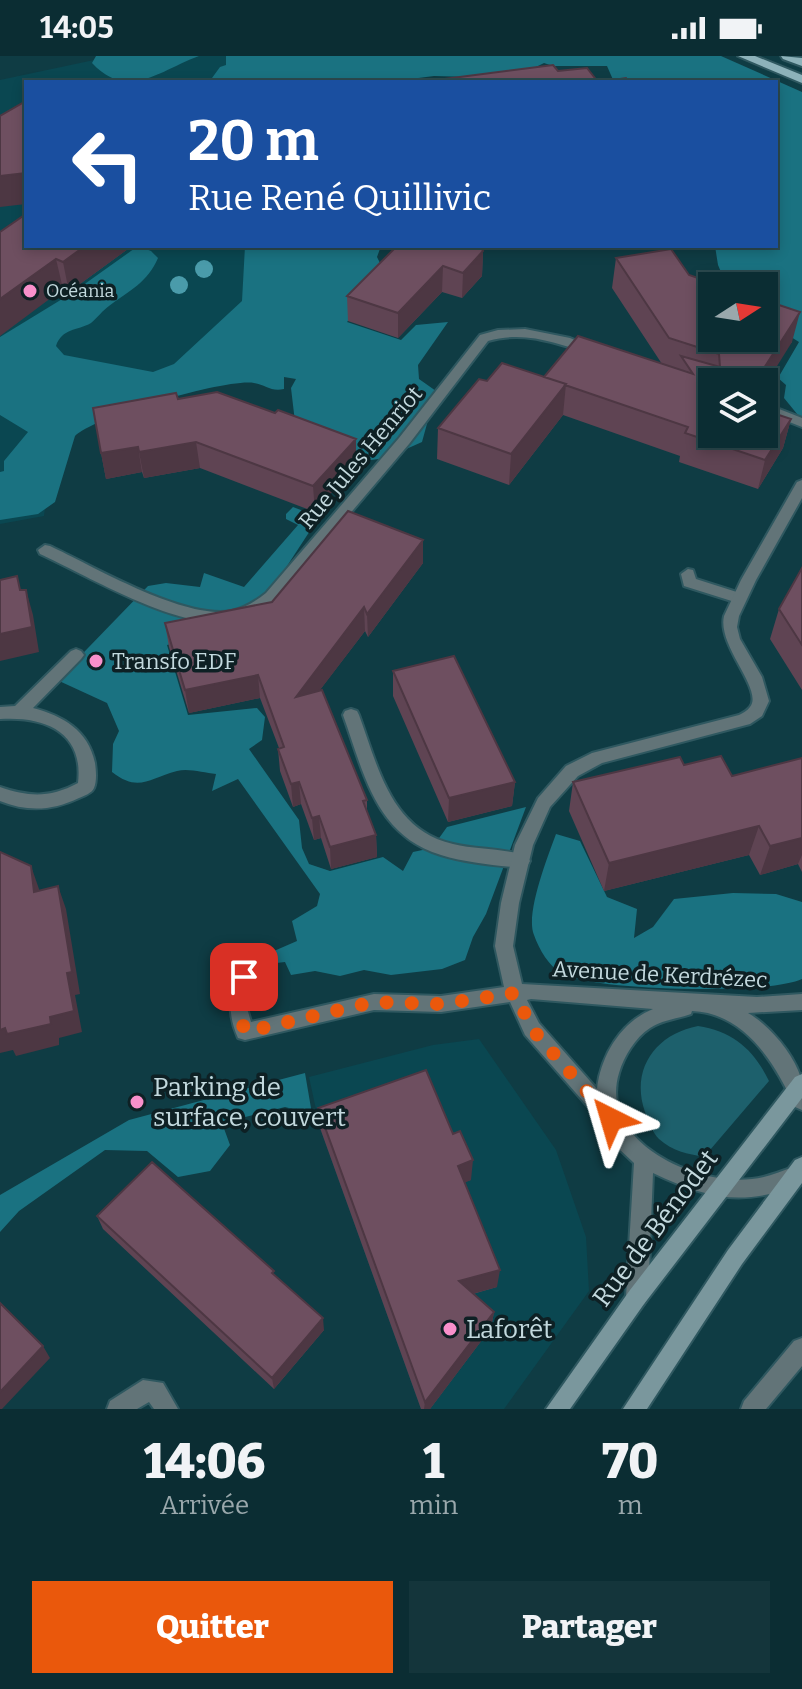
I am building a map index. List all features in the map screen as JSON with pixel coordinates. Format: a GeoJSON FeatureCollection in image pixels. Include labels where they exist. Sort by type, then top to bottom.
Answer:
{"type":"FeatureCollection","features":[{"type":"Feature","properties":{"kind":"main road"},"geometry":{"type":"LineString","coordinates":[[744,56],[802,79]]}},
{"type":"Feature","properties":{"kind":"main road"},"geometry":{"type":"LineString","coordinates":[[787,56],[802,62]]}},
{"type":"Feature","properties":{"kind":"street","name":"Rue Jules Henriot"},"geometry":{"type":"LineString","coordinates":[[45,550],[200,616],[216,618],[249,612],[271,597],[404,441],[484,338],[499,333],[526,331],[610,356]]}},
{"type":"Feature","properties":{"kind":"street"},"geometry":{"type":"LineString","coordinates":[[778,413],[802,423]]}},
{"type":"Feature","properties":{"kind":"street"},"geometry":{"type":"LineString","coordinates":[[798,1172],[752,1189],[721,1187],[682,1177],[644,1159],[624,1140],[611,1119],[532,1029],[515,993],[504,946],[510,903],[524,845],[544,803],[558,784],[585,762],[758,714],[762,706],[761,695],[729,630],[729,619],[802,485]]}},
{"type":"Feature","properties":{"kind":"street"},"geometry":{"type":"LineString","coordinates":[[688,574],[689,582],[738,598]]}},
{"type":"Feature","properties":{"kind":"street"},"geometry":{"type":"LineString","coordinates":[[20,711],[76,655]]}},
{"type":"Feature","properties":{"kind":"street"},"geometry":{"type":"LineString","coordinates":[[0,713],[20,711],[48,720],[78,736],[86,748],[91,770],[86,787],[49,803],[30,805],[0,794]]}},
{"type":"Feature","properties":{"kind":"street"},"geometry":{"type":"LineString","coordinates":[[351,715],[380,791],[398,820],[411,833],[458,851],[521,861]]}},
{"type":"Feature","properties":{"kind":"street","name":"Avenue de Kerdrézec"},"geometry":{"type":"LineString","coordinates":[[244,977],[238,1008],[245,1032],[374,1002],[441,1004],[544,991],[610,999],[703,1003],[757,1005],[802,1002]]}},
{"type":"Feature","properties":{"kind":"street"},"geometry":{"type":"LineString","coordinates":[[611,1119],[605,1093],[607,1076],[627,1035],[642,1022],[657,1015],[703,1003],[726,1010],[760,1032],[773,1045],[800,1091]]}},
{"type":"Feature","properties":{"kind":"street","name":"Rue de Bénodet"},"geometry":{"type":"LineString","coordinates":[[557,1409],[721,1187],[800,1091]]}},
{"type":"Feature","properties":{"kind":"street"},"geometry":{"type":"LineString","coordinates":[[637,1297],[644,1159]]}},
{"type":"Feature","properties":{"kind":"street"},"geometry":{"type":"LineString","coordinates":[[634,1409],[735,1257],[798,1172]]}},
{"type":"Feature","properties":{"kind":"street"},"geometry":{"type":"LineString","coordinates":[[752,1409],[802,1349]]}},
{"type":"Feature","properties":{"kind":"street"},"geometry":{"type":"LineString","coordinates":[[118,1409],[143,1391],[155,1391],[167,1409]]}},
{"type":"Feature","properties":{"kind":"shaded area"},"geometry":{"type":"Polygon","coordinates":[[[96,56],[199,56],[138,80],[119,80],[92,63],[96,56]]]}},
{"type":"Feature","properties":{"kind":"shaded area"},"geometry":{"type":"Polygon","coordinates":[[[113,56],[250,56],[256,80],[24,80],[24,248],[290,248],[313,358],[65,421],[53,439],[44,516],[0,524],[0,80],[113,56]]]}},
{"type":"Feature","properties":{"kind":"shaded area"},"geometry":{"type":"Polygon","coordinates":[[[226,56],[721,56],[775,80],[613,80],[607,66],[553,66],[544,63],[514,78],[434,76],[403,80],[214,80],[212,78],[220,67],[226,65],[226,56]]]}},
{"type":"Feature","properties":{"kind":"shaded area"},"geometry":{"type":"Polygon","coordinates":[[[778,81],[802,92],[802,420],[784,398],[786,385],[778,378],[799,342],[778,329],[778,272],[721,272],[715,248],[778,248],[778,81]]]}},
{"type":"Feature","properties":{"kind":"shaded area"},"geometry":{"type":"Polygon","coordinates":[[[135,248],[151,251],[158,258],[149,274],[91,323],[62,336],[56,346],[64,355],[153,372],[174,364],[242,301],[245,248],[380,248],[377,257],[382,267],[365,301],[347,322],[401,340],[416,325],[448,322],[418,365],[419,379],[436,391],[422,442],[386,458],[356,462],[295,422],[291,388],[296,379],[284,377],[284,389],[279,390],[254,383],[217,386],[133,410],[87,428],[75,436],[55,502],[38,514],[0,520],[0,472],[4,471],[4,461],[28,432],[0,415],[0,337],[72,293],[135,248]]]}},
{"type":"Feature","properties":{"kind":"shaded area"},"geometry":{"type":"Polygon","coordinates":[[[293,507],[319,517],[274,586],[229,630],[167,645],[188,715],[257,708],[265,717],[262,740],[249,749],[299,820],[302,848],[309,864],[330,871],[383,857],[403,871],[413,852],[432,848],[447,827],[526,807],[486,914],[465,960],[442,969],[391,975],[364,970],[340,976],[315,971],[291,975],[285,962],[268,964],[267,954],[297,941],[292,921],[317,906],[320,894],[238,779],[212,791],[216,774],[196,771],[177,771],[137,783],[121,778],[112,772],[113,744],[119,731],[107,703],[57,680],[148,586],[166,583],[200,587],[204,573],[244,587],[298,525],[286,519],[286,514],[293,507]]]}},
{"type":"Feature","properties":{"kind":"shaded area"},"geometry":{"type":"Polygon","coordinates":[[[556,834],[580,841],[607,897],[637,909],[634,938],[653,927],[674,899],[733,893],[776,894],[802,902],[802,979],[755,987],[682,989],[610,984],[563,974],[545,957],[532,926],[539,885],[556,834]]]}},
{"type":"Feature","properties":{"kind":"shaded area"},"geometry":{"type":"Polygon","coordinates":[[[698,1026],[732,1037],[749,1051],[769,1081],[704,1157],[675,1149],[659,1139],[649,1122],[641,1096],[644,1068],[650,1056],[670,1037],[698,1026]]]}},
{"type":"Feature","properties":{"kind":"shaded area"},"geometry":{"type":"Polygon","coordinates":[[[479,1039],[556,1150],[586,1237],[589,1291],[504,1409],[421,1409],[320,1128],[309,1077],[433,1045],[479,1039]]]}},
{"type":"Feature","properties":{"kind":"shaded area"},"geometry":{"type":"Polygon","coordinates":[[[305,1073],[312,1114],[285,1107],[222,1123],[230,1145],[210,1171],[178,1177],[147,1151],[105,1150],[19,1211],[0,1232],[0,1195],[129,1120],[305,1073]]]}},
{"type":"Feature","properties":{"kind":"building"},"geometry":{"type":"Polygon","coordinates":[[[553,65],[558,71],[587,68],[596,80],[437,80],[553,65]]]}},
{"type":"Feature","properties":{"kind":"building"},"geometry":{"type":"Polygon","coordinates":[[[24,102],[24,173],[0,176],[0,116],[24,102]]]}},
{"type":"Feature","properties":{"kind":"building"},"geometry":{"type":"Polygon","coordinates":[[[24,215],[24,248],[82,248],[63,262],[56,259],[0,299],[0,232],[24,215]]]}},
{"type":"Feature","properties":{"kind":"building"},"geometry":{"type":"Polygon","coordinates":[[[395,248],[481,248],[483,251],[463,273],[443,266],[398,313],[347,296],[395,248]]]}},
{"type":"Feature","properties":{"kind":"building"},"geometry":{"type":"Polygon","coordinates":[[[671,249],[689,275],[698,278],[698,347],[669,338],[616,258],[671,249]]]}},
{"type":"Feature","properties":{"kind":"building"},"geometry":{"type":"Polygon","coordinates":[[[778,305],[800,312],[778,346],[778,305]]]}},
{"type":"Feature","properties":{"kind":"building"},"geometry":{"type":"Polygon","coordinates":[[[578,336],[693,374],[681,356],[720,367],[719,354],[713,352],[774,352],[764,368],[698,368],[698,437],[685,433],[688,427],[544,377],[578,336]]]}},
{"type":"Feature","properties":{"kind":"building"},"geometry":{"type":"Polygon","coordinates":[[[502,363],[566,384],[511,454],[438,428],[479,379],[487,381],[502,363]]]}},
{"type":"Feature","properties":{"kind":"building"},"geometry":{"type":"Polygon","coordinates":[[[217,392],[275,413],[278,410],[356,439],[313,486],[196,442],[139,452],[138,447],[101,453],[93,408],[176,393],[178,399],[217,392]]]}},
{"type":"Feature","properties":{"kind":"building"},"geometry":{"type":"Polygon","coordinates":[[[778,415],[791,419],[778,440],[778,415]]]}},
{"type":"Feature","properties":{"kind":"building"},"geometry":{"type":"Polygon","coordinates":[[[729,448],[773,448],[765,460],[729,448]]]}},
{"type":"Feature","properties":{"kind":"building"},"geometry":{"type":"Polygon","coordinates":[[[348,511],[423,540],[367,614],[364,607],[296,697],[322,690],[367,800],[363,801],[376,835],[330,847],[319,816],[312,818],[299,782],[291,784],[278,749],[284,747],[258,675],[185,690],[165,623],[272,602],[348,511]]]}},
{"type":"Feature","properties":{"kind":"building"},"geometry":{"type":"Polygon","coordinates":[[[802,568],[802,645],[779,609],[802,568]]]}},
{"type":"Feature","properties":{"kind":"building"},"geometry":{"type":"Polygon","coordinates":[[[17,576],[20,590],[26,590],[32,627],[0,634],[0,580],[17,576]]]}},
{"type":"Feature","properties":{"kind":"building"},"geometry":{"type":"Polygon","coordinates":[[[454,656],[515,782],[449,798],[393,671],[454,656]]]}},
{"type":"Feature","properties":{"kind":"building"},"geometry":{"type":"Polygon","coordinates":[[[721,756],[732,776],[802,758],[802,838],[770,846],[759,826],[609,863],[573,782],[680,757],[684,765],[721,756]]]}},
{"type":"Feature","properties":{"kind":"building"},"geometry":{"type":"Polygon","coordinates":[[[0,852],[31,866],[34,892],[58,886],[72,972],[67,973],[74,1011],[50,1017],[51,1024],[7,1034],[5,1028],[0,1030],[0,852]]]}},
{"type":"Feature","properties":{"kind":"building"},"geometry":{"type":"Polygon","coordinates":[[[426,1070],[453,1134],[460,1131],[473,1160],[458,1166],[500,1270],[459,1281],[494,1312],[425,1402],[318,1108],[426,1070]]]}},
{"type":"Feature","properties":{"kind":"building"},"geometry":{"type":"Polygon","coordinates":[[[152,1162],[323,1318],[272,1378],[97,1216],[152,1162]]]}},
{"type":"Feature","properties":{"kind":"building"},"geometry":{"type":"Polygon","coordinates":[[[0,1303],[43,1346],[0,1392],[0,1303]]]}},
{"type":"Feature","properties":{"kind":"place","name":"Océania"},"geometry":{"type":"Point","coordinates":[30,291]}},
{"type":"Feature","properties":{"kind":"place","name":"Transfo EDF"},"geometry":{"type":"Point","coordinates":[96,661]}},
{"type":"Feature","properties":{"kind":"place","name":"Parking de surface, couvert"},"geometry":{"type":"Point","coordinates":[137,1102]}},
{"type":"Feature","properties":{"kind":"place","name":"Laforêt"},"geometry":{"type":"Point","coordinates":[450,1329]}},
{"type":"Feature","properties":{"kind":"route"},"geometry":{"type":"LineString","coordinates":[[244,977],[238,1008],[245,1032],[374,1002],[441,1004],[515,993],[532,1029],[611,1119]]}}]}
